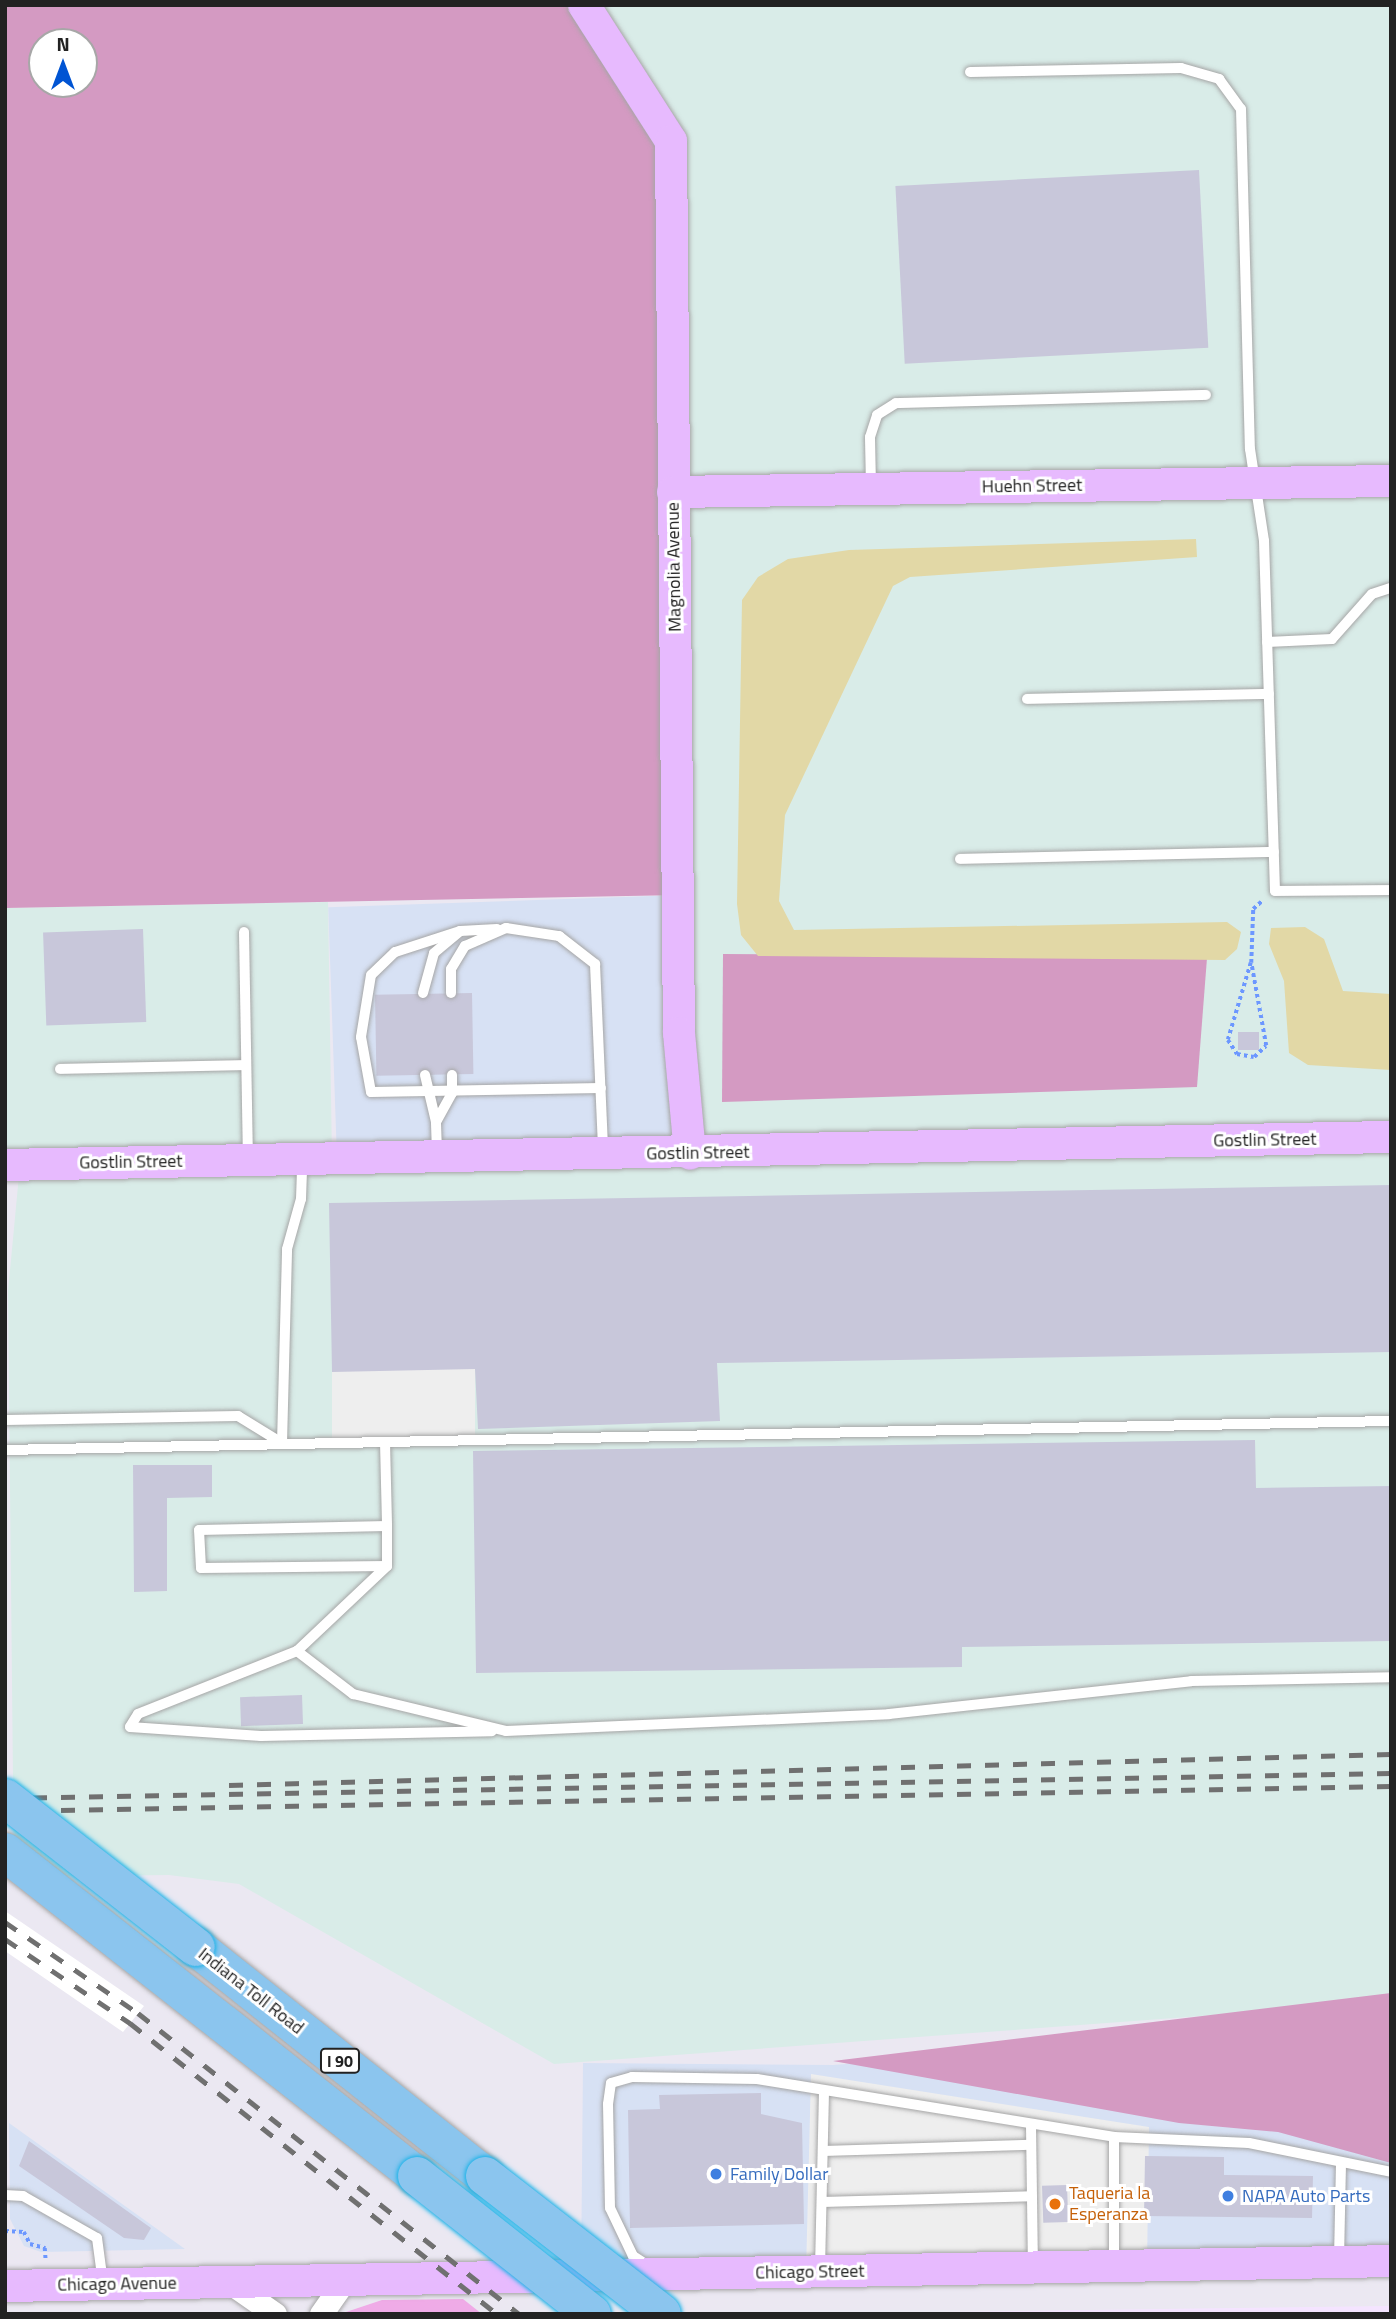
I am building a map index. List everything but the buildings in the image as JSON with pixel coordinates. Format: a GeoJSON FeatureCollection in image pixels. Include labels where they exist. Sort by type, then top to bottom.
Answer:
{"type":"FeatureCollection","features":[{"type":"Feature","properties":{"kind":"highway","name":"Indiana Toll Road"},"geometry":{"type":"LineString","coordinates":[[5,1798],[662,2314]]}},
{"type":"Feature","properties":{"kind":"highway","name":"I 90"},"geometry":{"type":"LineString","coordinates":[[5,1852],[592,2314]]}},
{"type":"Feature","properties":{"kind":"street","name":"Magnolia Avenue"},"geometry":{"type":"LineString","coordinates":[[584,5],[671,141],[679,1033],[690,1153]]}},
{"type":"Feature","properties":{"kind":"street","name":"Huehn Street"},"geometry":{"type":"LineString","coordinates":[[673,492],[1391,481]]}},
{"type":"Feature","properties":{"kind":"street","name":"Gostlin Street"},"geometry":{"type":"LineString","coordinates":[[5,1165],[1391,1137]]}},
{"type":"Feature","properties":{"kind":"street","name":"Chicago Street"},"geometry":{"type":"LineString","coordinates":[[229,2282],[1391,2261]]}},
{"type":"Feature","properties":{"kind":"street"},"geometry":{"type":"LineString","coordinates":[[321,2314],[345,2280]]}},
{"type":"Feature","properties":{"kind":"street","name":"Chicago Avenue"},"geometry":{"type":"LineString","coordinates":[[5,2286],[229,2282]]}},
{"type":"Feature","properties":{"kind":"street"},"geometry":{"type":"LineString","coordinates":[[229,2282],[275,2314]]}},
{"type":"Feature","properties":{"kind":"lane"},"geometry":{"type":"LineString","coordinates":[[970,72],[1181,68],[1219,79],[1241,109],[1255,482],[1267,642],[1275,891],[1391,890]]}},
{"type":"Feature","properties":{"kind":"lane"},"geometry":{"type":"LineString","coordinates":[[871,489],[870,437],[877,415],[896,403],[1206,395]]}},
{"type":"Feature","properties":{"kind":"lane"},"geometry":{"type":"LineString","coordinates":[[1267,642],[1332,639],[1372,594],[1391,588]]}},
{"type":"Feature","properties":{"kind":"lane"},"geometry":{"type":"LineString","coordinates":[[1027,699],[1269,694]]}},
{"type":"Feature","properties":{"kind":"lane"},"geometry":{"type":"LineString","coordinates":[[960,859],[1274,852]]}},
{"type":"Feature","properties":{"kind":"lane"},"geometry":{"type":"LineString","coordinates":[[451,993],[451,969],[465,946],[506,928]]}},
{"type":"Feature","properties":{"kind":"lane"},"geometry":{"type":"LineString","coordinates":[[601,1088],[452,1093],[371,1092],[361,1037],[371,975],[395,952],[460,931],[506,928],[559,936],[595,964],[601,1088],[603,1155]]}},
{"type":"Feature","properties":{"kind":"lane"},"geometry":{"type":"LineString","coordinates":[[423,993],[434,953],[460,931]]}},
{"type":"Feature","properties":{"kind":"lane"},"geometry":{"type":"LineString","coordinates":[[244,932],[244,1065],[248,1161]]}},
{"type":"Feature","properties":{"kind":"lane"},"geometry":{"type":"LineString","coordinates":[[60,1069],[244,1065]]}},
{"type":"Feature","properties":{"kind":"lane"},"geometry":{"type":"LineString","coordinates":[[425,1075],[425,1093],[436,1122],[437,1158]]}},
{"type":"Feature","properties":{"kind":"lane"},"geometry":{"type":"LineString","coordinates":[[436,1122],[452,1093],[452,1075]]}},
{"type":"Feature","properties":{"kind":"lane"},"geometry":{"type":"LineString","coordinates":[[282,1443],[287,1249],[301,1199],[302,1160]]}},
{"type":"Feature","properties":{"kind":"lane"},"geometry":{"type":"LineString","coordinates":[[5,1420],[238,1416],[282,1443]]}},
{"type":"Feature","properties":{"kind":"lane"},"geometry":{"type":"LineString","coordinates":[[5,1450],[1391,1421]]}},
{"type":"Feature","properties":{"kind":"lane"},"geometry":{"type":"LineString","coordinates":[[385,1442],[387,1566],[297,1651],[138,1714],[130,1727],[261,1736],[506,1731],[889,1714],[1191,1681],[1391,1677]]}},
{"type":"Feature","properties":{"kind":"lane"},"geometry":{"type":"LineString","coordinates":[[387,1526],[199,1530],[201,1567],[387,1566]]}},
{"type":"Feature","properties":{"kind":"lane"},"geometry":{"type":"LineString","coordinates":[[297,1651],[353,1693],[506,1731]]}},
{"type":"Feature","properties":{"kind":"lane"},"geometry":{"type":"LineString","coordinates":[[661,2274],[633,2256],[610,2208],[611,2083],[632,2077],[757,2079],[1031,2126],[1114,2137],[1249,2143],[1341,2164],[1391,2172]]}},
{"type":"Feature","properties":{"kind":"lane"},"geometry":{"type":"LineString","coordinates":[[820,2272],[824,2092]]}},
{"type":"Feature","properties":{"kind":"lane"},"geometry":{"type":"LineString","coordinates":[[1031,2126],[1033,2268]]}},
{"type":"Feature","properties":{"kind":"lane"},"geometry":{"type":"LineString","coordinates":[[1114,2137],[1115,2266]]}},
{"type":"Feature","properties":{"kind":"lane"},"geometry":{"type":"LineString","coordinates":[[823,2151],[1031,2145]]}},
{"type":"Feature","properties":{"kind":"lane"},"geometry":{"type":"LineString","coordinates":[[1339,2262],[1341,2164]]}},
{"type":"Feature","properties":{"kind":"lane"},"geometry":{"type":"LineString","coordinates":[[5,2195],[23,2196],[97,2238],[103,2284]]}},
{"type":"Feature","properties":{"kind":"lane"},"geometry":{"type":"LineString","coordinates":[[822,2202],[1032,2196]]}},
{"type":"Feature","properties":{"kind":"path"},"geometry":{"type":"LineString","coordinates":[[1251,963],[1228,1040],[1237,1055],[1254,1057],[1266,1046],[1251,963],[1253,909],[1275,891]]}},
{"type":"Feature","properties":{"kind":"path"},"geometry":{"type":"LineString","coordinates":[[5,2231],[24,2232],[30,2244],[45,2248]]}},
{"type":"Feature","properties":{"kind":"shaded area"},"geometry":{"type":"Polygon","coordinates":[[[5,5],[584,5],[671,141],[680,895],[5,908],[5,5]]]}},
{"type":"Feature","properties":{"kind":"shaded area"},"geometry":{"type":"Polygon","coordinates":[[[584,5],[1391,5],[1391,2002],[554,2064],[239,1884],[169,1875],[14,1877],[8,1291],[20,1165],[5,1165],[5,908],[328,902],[332,1159],[690,1153],[584,5]]]}},
{"type":"Feature","properties":{"kind":"shaded area"},"geometry":{"type":"Polygon","coordinates":[[[1196,539],[1197,557],[910,577],[893,586],[785,815],[779,901],[794,930],[1227,922],[1241,932],[1237,949],[1225,960],[758,956],[741,935],[737,904],[742,600],[758,577],[788,559],[849,550],[1196,539]]]}},
{"type":"Feature","properties":{"kind":"shaded area"},"geometry":{"type":"Polygon","coordinates":[[[680,895],[689,1153],[337,1165],[328,907],[680,895]]]}},
{"type":"Feature","properties":{"kind":"shaded area"},"geometry":{"type":"Polygon","coordinates":[[[1305,927],[1324,939],[1343,991],[1391,994],[1391,1070],[1308,1065],[1289,1053],[1284,981],[1269,944],[1271,928],[1305,927]]]}},
{"type":"Feature","properties":{"kind":"shaded area"},"geometry":{"type":"Polygon","coordinates":[[[723,954],[1207,958],[1197,1087],[722,1102],[723,954]]]}},
{"type":"Feature","properties":{"kind":"shaded area"},"geometry":{"type":"Polygon","coordinates":[[[332,1369],[475,1369],[475,1440],[332,1440],[332,1369]]]}},
{"type":"Feature","properties":{"kind":"shaded area"},"geometry":{"type":"Polygon","coordinates":[[[1391,1993],[1391,2163],[1278,2132],[1179,2123],[833,2061],[1391,1993]]]}},
{"type":"Feature","properties":{"kind":"shaded area"},"geometry":{"type":"Polygon","coordinates":[[[1391,2022],[1391,2261],[581,2276],[583,2063],[833,2065],[1391,2022]]]}},
{"type":"Feature","properties":{"kind":"shaded area"},"geometry":{"type":"Polygon","coordinates":[[[811,2074],[1149,2127],[1147,2266],[806,2272],[811,2074]]]}},
{"type":"Feature","properties":{"kind":"shaded area"},"geometry":{"type":"Polygon","coordinates":[[[9,2123],[185,2249],[41,2252],[24,2246],[10,2219],[9,2123]]]}},
{"type":"Feature","properties":{"kind":"shaded area"},"geometry":{"type":"Polygon","coordinates":[[[463,2299],[482,2314],[340,2314],[382,2300],[463,2299]]]}},
{"type":"Feature","properties":{"kind":"shaded area"},"geometry":{"type":"Polygon","coordinates":[[[1391,2306],[1391,2314],[793,2314],[1391,2306]]]}},
{"type":"Feature","properties":{"kind":"pier"},"geometry":{"type":"Polygon","coordinates":[[[5,1911],[144,2006],[123,2032],[5,1951],[5,1911]]]}},
{"type":"Feature","properties":{"kind":"railway"},"geometry":{"type":"LineString","coordinates":[[229,1785],[1391,1754]]}},
{"type":"Feature","properties":{"kind":"railway"},"geometry":{"type":"LineString","coordinates":[[5,1798],[1391,1773]]}},
{"type":"Feature","properties":{"kind":"railway"},"geometry":{"type":"LineString","coordinates":[[5,1811],[1391,1786]]}},
{"type":"Feature","properties":{"kind":"railway"},"geometry":{"type":"LineString","coordinates":[[5,1922],[138,2013],[519,2314]]}},
{"type":"Feature","properties":{"kind":"railway"},"geometry":{"type":"LineString","coordinates":[[5,1939],[130,2023],[497,2314]]}},
{"type":"Feature","properties":{"kind":"place","name":"Family Dollar"},"geometry":{"type":"Point","coordinates":[716,2174]}},
{"type":"Feature","properties":{"kind":"place","name":"NAPA Auto Parts"},"geometry":{"type":"Point","coordinates":[1228,2196]}},
{"type":"Feature","properties":{"kind":"place","name":"Taqueria la Esperanza"},"geometry":{"type":"Point","coordinates":[1055,2204]}}]}
